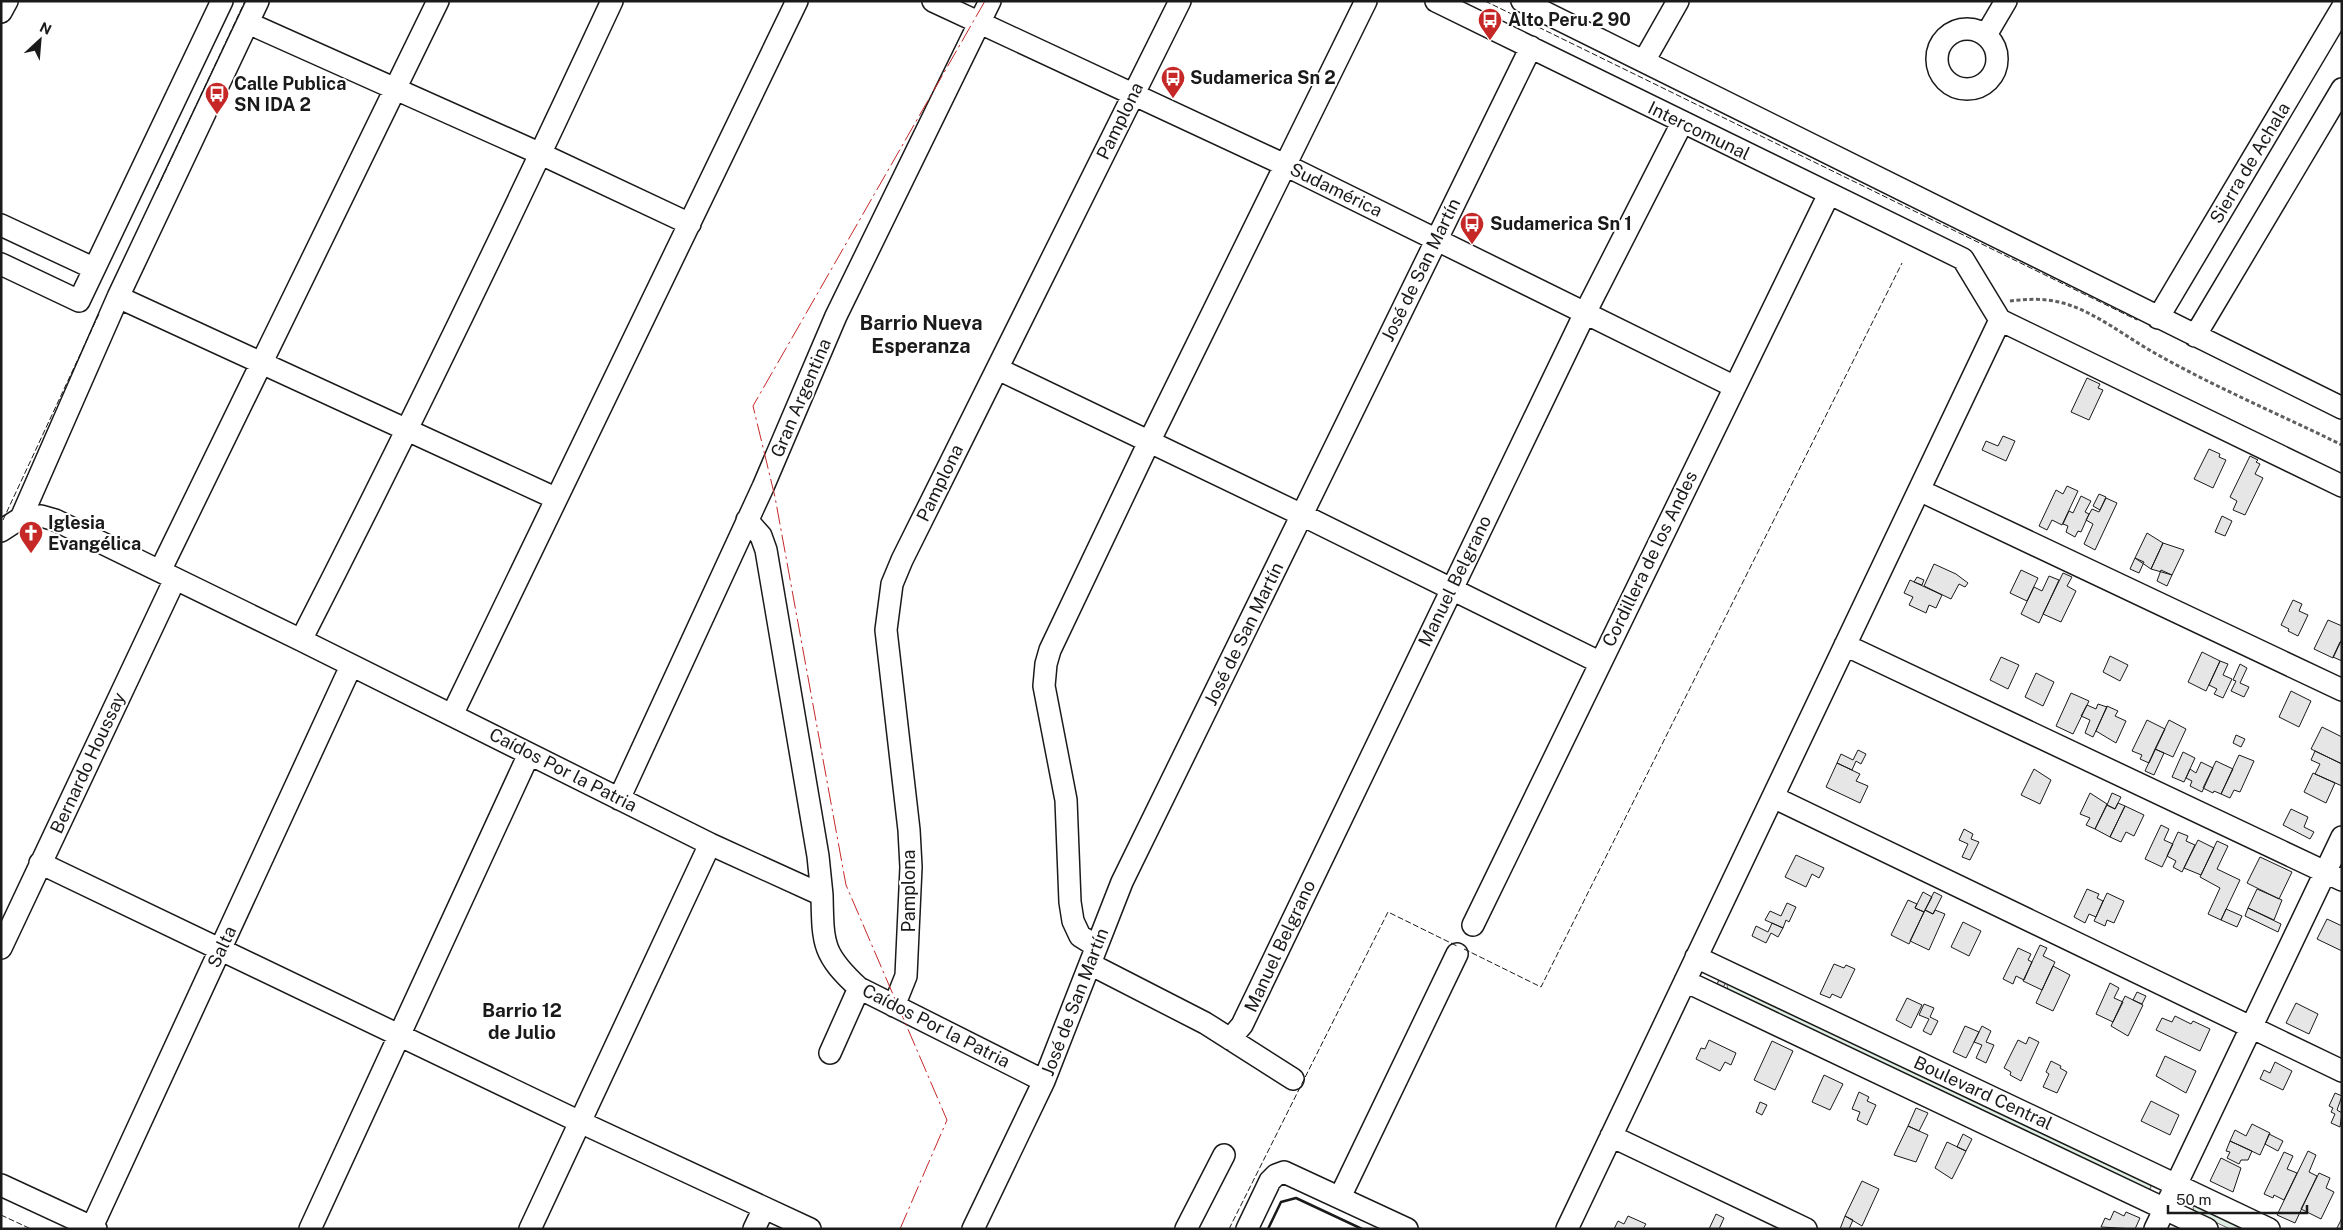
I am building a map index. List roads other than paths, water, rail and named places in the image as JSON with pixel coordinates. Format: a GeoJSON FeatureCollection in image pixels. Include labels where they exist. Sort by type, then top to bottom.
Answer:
{"type":"FeatureCollection","features":[{"type":"Feature","properties":{"kind":"street"},"geometry":{"type":"LineString","coordinates":[[1,264],[79,301],[93,268],[222,1]]}},
{"type":"Feature","properties":{"kind":"street"},"geometry":{"type":"LineString","coordinates":[[1,531],[21,518],[118,297],[258,1]]}},
{"type":"Feature","properties":{"kind":"street","name":"Bernardo Houssay"},"geometry":{"type":"LineString","coordinates":[[1,948],[262,364],[438,1]]}},
{"type":"Feature","properties":{"kind":"street"},"geometry":{"type":"LineString","coordinates":[[301,640],[408,431],[612,1]]}},
{"type":"Feature","properties":{"kind":"street"},"geometry":{"type":"LineString","coordinates":[[452,715],[555,498],[797,1]]}},
{"type":"Feature","properties":{"kind":"street","name":"Sudamérica"},"geometry":{"type":"LineString","coordinates":[[933,1],[1287,166],[1735,386]]}},
{"type":"Feature","properties":{"kind":"street","name":"Gran Argentina"},"geometry":{"type":"LineString","coordinates":[[619,799],[747,520],[836,316],[990,1]]}},
{"type":"Feature","properties":{"kind":"street","name":"Pamplona"},"geometry":{"type":"LineString","coordinates":[[894,1006],[906,976],[911,867],[904,782],[886,630],[892,584],[902,560],[1180,1]]}},
{"type":"Feature","properties":{"kind":"street"},"geometry":{"type":"LineString","coordinates":[[1293,1079],[1093,955],[1080,936],[1073,921],[1070,902],[1066,800],[1044,686],[1046,664],[1050,650],[1149,442],[1287,166],[1366,1]]}},
{"type":"Feature","properties":{"kind":"street","name":"Intercomunal"},"geometry":{"type":"LineString","coordinates":[[1436,1],[1963,259],[1995,311]]}},
{"type":"Feature","properties":{"kind":"street"},"geometry":{"type":"LineString","coordinates":[[1522,1],[2342,408]]}},
{"type":"Feature","properties":{"kind":"street"},"geometry":{"type":"LineString","coordinates":[[1644,61],[1678,1]]}},
{"type":"Feature","properties":{"kind":"street"},"geometry":{"type":"LineString","coordinates":[[1986,35],[2006,1]]}},
{"type":"Feature","properties":{"kind":"street","name":"Sierra de Achala"},"geometry":{"type":"LineString","coordinates":[[2158,318],[2342,8]]}},
{"type":"Feature","properties":{"kind":"street"},"geometry":{"type":"LineString","coordinates":[[248,23],[541,154],[690,224]]}},
{"type":"Feature","properties":{"kind":"street","name":"José de San Martín"},"geometry":{"type":"LineString","coordinates":[[973,1229],[1044,1081],[1122,882],[1531,47]]}},
{"type":"Feature","properties":{"kind":"street"},"geometry":{"type":"LineString","coordinates":[[2195,336],[2342,89]]}},
{"type":"Feature","properties":{"kind":"street","name":"Manuel Belgrano"},"geometry":{"type":"LineString","coordinates":[[1230,1039],[1242,1025],[1585,313],[1682,123]]}},
{"type":"Feature","properties":{"kind":"street","name":"Cordillera de los Andes"},"geometry":{"type":"LineString","coordinates":[[1474,925],[1600,662],[1829,194]]}},
{"type":"Feature","properties":{"kind":"street"},"geometry":{"type":"LineString","coordinates":[[1,225],[93,268]]}},
{"type":"Feature","properties":{"kind":"street"},"geometry":{"type":"LineString","coordinates":[[118,297],[555,498]]}},
{"type":"Feature","properties":{"kind":"street"},"geometry":{"type":"LineString","coordinates":[[1567,1229],[1919,490],[1995,311],[2342,486]]}},
{"type":"Feature","properties":{"kind":"street"},"geometry":{"type":"LineString","coordinates":[[998,369],[1302,515],[1600,662]]}},
{"type":"Feature","properties":{"kind":"street"},"geometry":{"type":"LineString","coordinates":[[1919,490],[2342,690]]}},
{"type":"Feature","properties":{"kind":"street","name":"Caídos Por la Patria"},"geometry":{"type":"LineString","coordinates":[[21,518],[42,516],[55,520],[301,640],[710,844],[822,895],[823,932],[828,951],[838,968],[859,988],[1044,1081]]}},
{"type":"Feature","properties":{"kind":"street"},"geometry":{"type":"LineString","coordinates":[[747,520],[761,536],[766,550],[818,856],[822,895]]}},
{"type":"Feature","properties":{"kind":"street"},"geometry":{"type":"LineString","coordinates":[[1845,645],[2333,876]]}},
{"type":"Feature","properties":{"kind":"street","name":"Salta"},"geometry":{"type":"LineString","coordinates":[[94,1228],[351,666]]}},
{"type":"Feature","properties":{"kind":"street"},"geometry":{"type":"LineString","coordinates":[[310,1229],[529,754]]}},
{"type":"Feature","properties":{"kind":"street"},"geometry":{"type":"LineString","coordinates":[[1773,797],[2342,1071]]}},
{"type":"Feature","properties":{"kind":"street"},"geometry":{"type":"LineString","coordinates":[[2155,1229],[2251,1028],[2333,876],[2342,837]]}},
{"type":"Feature","properties":{"kind":"street"},"geometry":{"type":"LineString","coordinates":[[530,1229],[710,844]]}},
{"type":"Feature","properties":{"kind":"street"},"geometry":{"type":"LineString","coordinates":[[40,863],[580,1122],[810,1229]]}},
{"type":"Feature","properties":{"kind":"street"},"geometry":{"type":"LineString","coordinates":[[1340,1197],[1457,954]]}},
{"type":"Feature","properties":{"kind":"street","name":"Boulevard Central"},"geometry":{"type":"LineString","coordinates":[[1696,957],[2269,1229]]}},
{"type":"Feature","properties":{"kind":"street","name":"Boulevard Central"},"geometry":{"type":"LineString","coordinates":[[1685,981],[2207,1229]]}},
{"type":"Feature","properties":{"kind":"street"},"geometry":{"type":"LineString","coordinates":[[830,1053],[859,988]]}},
{"type":"Feature","properties":{"kind":"street"},"geometry":{"type":"LineString","coordinates":[[1611,1136],[1806,1229]]}},
{"type":"Feature","properties":{"kind":"street"},"geometry":{"type":"LineString","coordinates":[[1186,1229],[1224,1155]]}},
{"type":"Feature","properties":{"kind":"street"},"geometry":{"type":"LineString","coordinates":[[1247,1229],[1270,1181],[1276,1175],[1284,1172],[1406,1229]]}},
{"type":"Feature","properties":{"kind":"street"},"geometry":{"type":"LineString","coordinates":[[1,1185],[94,1228]]}},
{"type":"Feature","properties":{"kind":"street"},"geometry":{"type":"LineString","coordinates":[[754,1229],[764,1208]]}},
{"type":"Feature","properties":{"kind":"place","name":"Alto Peru 2 90"},"geometry":{"type":"Point","coordinates":[1490,41]}},
{"type":"Feature","properties":{"kind":"place","name":"Sudamerica Sn 2"},"geometry":{"type":"Point","coordinates":[1173,99]}},
{"type":"Feature","properties":{"kind":"place","name":"Calle Publica SN IDA 2"},"geometry":{"type":"Point","coordinates":[217,115]}},
{"type":"Feature","properties":{"kind":"place","name":"Sudamerica Sn 1"},"geometry":{"type":"Point","coordinates":[1472,245]}},
{"type":"Feature","properties":{"kind":"place","name":"Iglesia Evangélica"},"geometry":{"type":"Point","coordinates":[31,554]}},
{"type":"Feature","properties":{"kind":"district","name":"Barrio Nueva Esperanza"},"geometry":{"type":"Point","coordinates":[921,334]}},
{"type":"Feature","properties":{"kind":"district","name":"Barrio 12 de Julio"},"geometry":{"type":"Point","coordinates":[522,1021]}}]}
